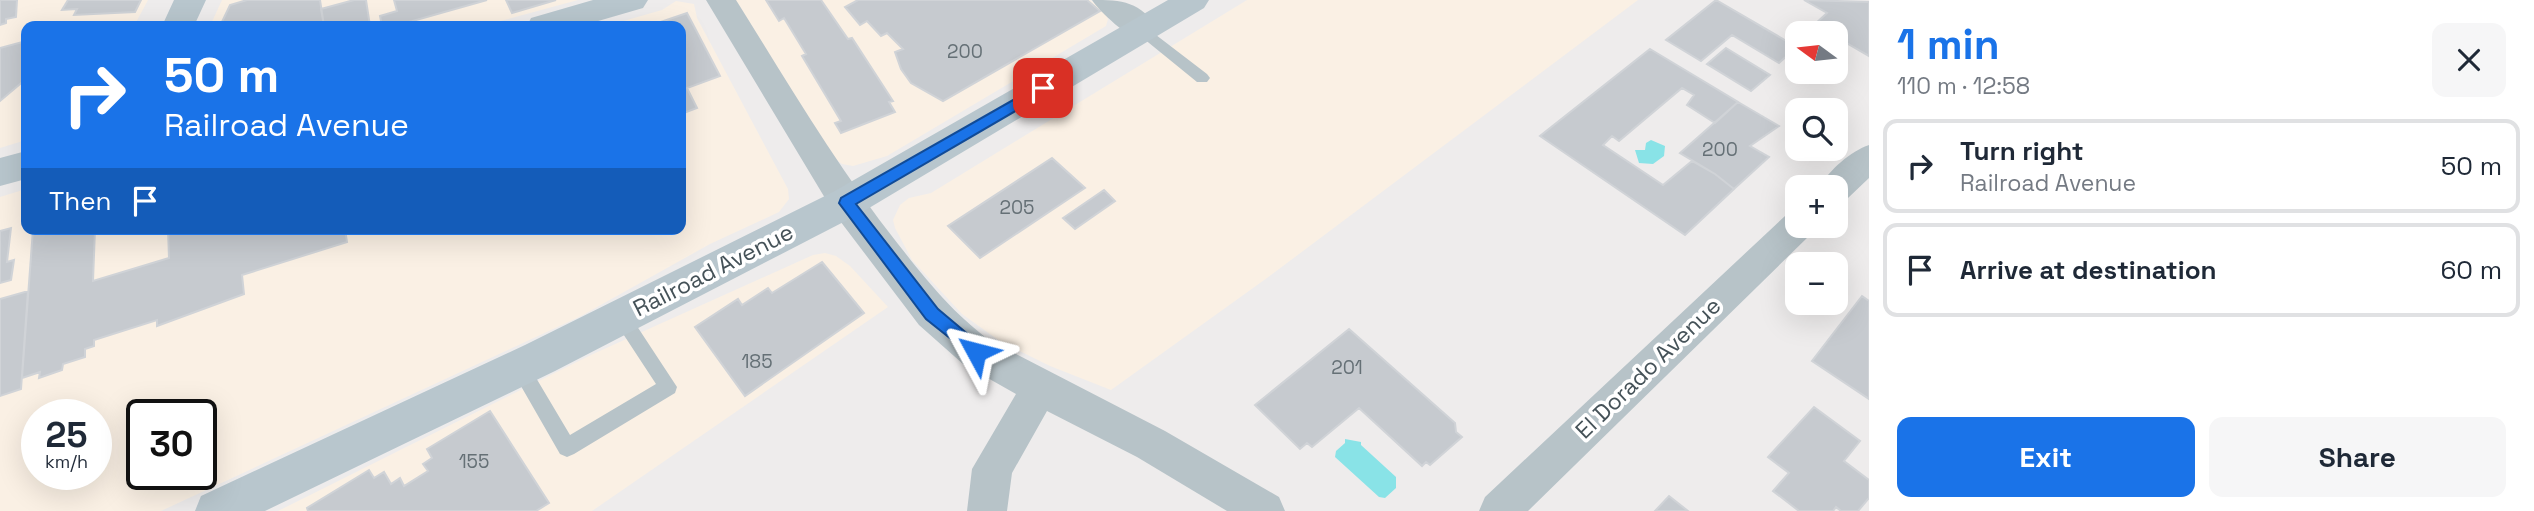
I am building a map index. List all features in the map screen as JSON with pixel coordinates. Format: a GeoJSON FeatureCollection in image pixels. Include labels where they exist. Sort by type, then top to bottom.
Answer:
{"type":"FeatureCollection","features":[{"type":"Feature","properties":{"kind":"main road"},"geometry":{"type":"LineString","coordinates":[[180,21],[190,0]]}},
{"type":"Feature","properties":{"kind":"main road"},"geometry":{"type":"LineString","coordinates":[[560,21],[632,0]]}},
{"type":"Feature","properties":{"kind":"main road","name":"Railroad Avenue"},"geometry":{"type":"LineString","coordinates":[[225,509],[621,317],[846,203],[1193,0]]}},
{"type":"Feature","properties":{"kind":"main road"},"geometry":{"type":"LineString","coordinates":[[0,172],[21,166]]}},
{"type":"Feature","properties":{"kind":"street"},"geometry":{"type":"LineString","coordinates":[[721,0],[846,203],[932,314],[951,333],[976,352],[1040,388],[1152,444],[1265,511]]}},
{"type":"Feature","properties":{"kind":"street"},"geometry":{"type":"LineString","coordinates":[[1107,0],[1143,30]]}},
{"type":"Feature","properties":{"kind":"street"},"geometry":{"type":"LineString","coordinates":[[1848,178],[1869,158]]}},
{"type":"Feature","properties":{"kind":"street","name":"El Dorado Avenue"},"geometry":{"type":"LineString","coordinates":[[1499,511],[1785,237]]}},
{"type":"Feature","properties":{"kind":"street"},"geometry":{"type":"LineString","coordinates":[[987,511],[992,469],[1040,388]]}},
{"type":"Feature","properties":{"kind":"lane"},"geometry":{"type":"LineString","coordinates":[[1143,30],[1202,78]]}},
{"type":"Feature","properties":{"kind":"lane"},"geometry":{"type":"LineString","coordinates":[[519,367],[567,449],[668,387],[621,317]]}},
{"type":"Feature","properties":{"kind":"shaded area"},"geometry":{"type":"Polygon","coordinates":[[[0,0],[148,0],[137,21],[21,21],[21,142],[0,148],[0,0]]]}},
{"type":"Feature","properties":{"kind":"shaded area"},"geometry":{"type":"Polygon","coordinates":[[[222,0],[578,0],[500,21],[212,21],[222,0]]]}},
{"type":"Feature","properties":{"kind":"shaded area"},"geometry":{"type":"Polygon","coordinates":[[[728,0],[1090,0],[1104,11],[1108,19],[1106,26],[887,156],[853,166],[842,164],[827,152],[738,3],[728,0]]]}},
{"type":"Feature","properties":{"kind":"shaded area"},"geometry":{"type":"Polygon","coordinates":[[[1247,0],[1638,0],[1267,278],[1111,390],[1050,366],[1001,342],[962,314],[912,260],[893,220],[900,205],[909,198],[931,193],[1247,0]]]}},
{"type":"Feature","properties":{"kind":"shaded area"},"geometry":{"type":"Polygon","coordinates":[[[676,1],[694,4],[697,18],[788,189],[789,199],[779,212],[710,244],[581,316],[217,485],[217,399],[126,399],[126,490],[206,490],[161,511],[0,511],[0,197],[21,191],[21,235],[686,235],[686,21],[624,21],[662,10],[676,1]]]}},
{"type":"Feature","properties":{"kind":"shaded area"},"geometry":{"type":"Polygon","coordinates":[[[825,253],[836,256],[850,266],[888,307],[592,511],[278,511],[593,354],[813,255],[825,253]]]}},
{"type":"Feature","properties":{"kind":"water"},"geometry":{"type":"Polygon","coordinates":[[[1651,140],[1665,146],[1664,156],[1653,164],[1639,163],[1635,150],[1645,150],[1646,143],[1651,140]]]}},
{"type":"Feature","properties":{"kind":"water"},"geometry":{"type":"Polygon","coordinates":[[[1345,439],[1361,442],[1361,445],[1396,477],[1396,488],[1385,498],[1379,497],[1335,457],[1345,439]]]}},
{"type":"Feature","properties":{"kind":"building"},"geometry":{"type":"Polygon","coordinates":[[[0,0],[17,0],[16,17],[6,19],[6,23],[0,25],[0,0]]]}},
{"type":"Feature","properties":{"kind":"building"},"geometry":{"type":"Polygon","coordinates":[[[68,0],[141,0],[135,12],[74,15],[77,9],[62,10],[68,0]]]}},
{"type":"Feature","properties":{"kind":"building"},"geometry":{"type":"Polygon","coordinates":[[[247,0],[320,0],[323,21],[222,21],[230,5],[247,0]]]}},
{"type":"Feature","properties":{"kind":"building"},"geometry":{"type":"Polygon","coordinates":[[[354,0],[366,0],[369,21],[323,21],[321,9],[354,0]]]}},
{"type":"Feature","properties":{"kind":"building"},"geometry":{"type":"Polygon","coordinates":[[[394,0],[487,0],[413,21],[381,21],[380,16],[397,11],[394,0]]]}},
{"type":"Feature","properties":{"kind":"building"},"geometry":{"type":"Polygon","coordinates":[[[506,0],[556,0],[512,13],[506,0]]]}},
{"type":"Feature","properties":{"kind":"building"},"geometry":{"type":"Polygon","coordinates":[[[766,0],[821,0],[848,39],[852,38],[893,101],[889,102],[895,112],[841,133],[835,123],[841,121],[802,56],[806,54],[784,18],[779,21],[766,0]]]}},
{"type":"Feature","properties":{"kind":"building"},"geometry":{"type":"Polygon","coordinates":[[[858,0],[1087,0],[1100,11],[943,101],[911,83],[901,69],[895,52],[903,49],[887,33],[881,36],[867,21],[860,25],[845,7],[858,0]]]}},
{"type":"Feature","properties":{"kind":"building"},"geometry":{"type":"Polygon","coordinates":[[[1716,0],[1785,40],[1785,58],[1779,63],[1732,35],[1701,61],[1666,40],[1716,0]]]}},
{"type":"Feature","properties":{"kind":"building"},"geometry":{"type":"Polygon","coordinates":[[[1804,0],[1869,2],[1869,56],[1848,44],[1848,21],[1818,21],[1827,13],[1804,0]]]}},
{"type":"Feature","properties":{"kind":"building"},"geometry":{"type":"Polygon","coordinates":[[[687,13],[720,76],[687,88],[697,108],[686,112],[686,21],[664,21],[687,13]]]}},
{"type":"Feature","properties":{"kind":"building"},"geometry":{"type":"Polygon","coordinates":[[[21,42],[21,83],[0,101],[0,48],[21,42]]]}},
{"type":"Feature","properties":{"kind":"building"},"geometry":{"type":"Polygon","coordinates":[[[1726,48],[1770,75],[1751,91],[1707,64],[1726,48]]]}},
{"type":"Feature","properties":{"kind":"building"},"geometry":{"type":"Polygon","coordinates":[[[1650,49],[1738,102],[1715,123],[1687,105],[1694,95],[1682,88],[1619,141],[1612,136],[1603,145],[1663,185],[1692,161],[1734,189],[1685,235],[1540,136],[1650,49]]]}},
{"type":"Feature","properties":{"kind":"building"},"geometry":{"type":"Polygon","coordinates":[[[1738,102],[1779,126],[1750,146],[1769,157],[1734,189],[1680,153],[1738,102]]]}},
{"type":"Feature","properties":{"kind":"building"},"geometry":{"type":"Polygon","coordinates":[[[1052,158],[1085,188],[980,258],[948,226],[1052,158]]]}},
{"type":"Feature","properties":{"kind":"building"},"geometry":{"type":"Polygon","coordinates":[[[1104,190],[1115,201],[1075,229],[1063,218],[1104,190]]]}},
{"type":"Feature","properties":{"kind":"building"},"geometry":{"type":"Polygon","coordinates":[[[11,228],[7,262],[14,260],[11,280],[0,283],[0,231],[11,228]]]}},
{"type":"Feature","properties":{"kind":"building"},"geometry":{"type":"Polygon","coordinates":[[[33,235],[95,235],[93,281],[169,258],[168,235],[346,235],[347,242],[242,275],[244,294],[157,326],[157,320],[94,340],[94,346],[85,349],[85,357],[63,364],[62,370],[39,378],[40,372],[22,378],[33,235]]]}},
{"type":"Feature","properties":{"kind":"building"},"geometry":{"type":"Polygon","coordinates":[[[822,262],[864,313],[745,396],[695,327],[738,299],[742,305],[768,288],[772,293],[822,262]]]}},
{"type":"Feature","properties":{"kind":"building"},"geometry":{"type":"Polygon","coordinates":[[[28,291],[21,389],[0,396],[0,299],[28,291]]]}},
{"type":"Feature","properties":{"kind":"building"},"geometry":{"type":"Polygon","coordinates":[[[1862,296],[1869,301],[1869,399],[1812,361],[1862,296]]]}},
{"type":"Feature","properties":{"kind":"building"},"geometry":{"type":"Polygon","coordinates":[[[1349,329],[1455,423],[1456,432],[1462,437],[1430,465],[1426,462],[1422,466],[1359,408],[1312,447],[1307,443],[1300,449],[1255,405],[1349,329]]]}},
{"type":"Feature","properties":{"kind":"building"},"geometry":{"type":"Polygon","coordinates":[[[1814,407],[1860,441],[1844,461],[1869,480],[1869,498],[1858,511],[1841,511],[1836,507],[1833,511],[1799,511],[1773,491],[1789,473],[1768,457],[1814,407]]]}},
{"type":"Feature","properties":{"kind":"building"},"geometry":{"type":"Polygon","coordinates":[[[490,411],[549,503],[536,511],[308,511],[307,508],[369,470],[374,478],[384,472],[391,484],[400,478],[404,486],[428,471],[423,464],[432,458],[427,449],[490,411]]]}},
{"type":"Feature","properties":{"kind":"building"},"geometry":{"type":"Polygon","coordinates":[[[1669,496],[1688,511],[1655,511],[1669,496]]]}},
{"type":"Feature","properties":{"kind":"route"},"geometry":{"type":"LineString","coordinates":[[976,352],[932,314],[846,203],[1043,88]]}}]}
